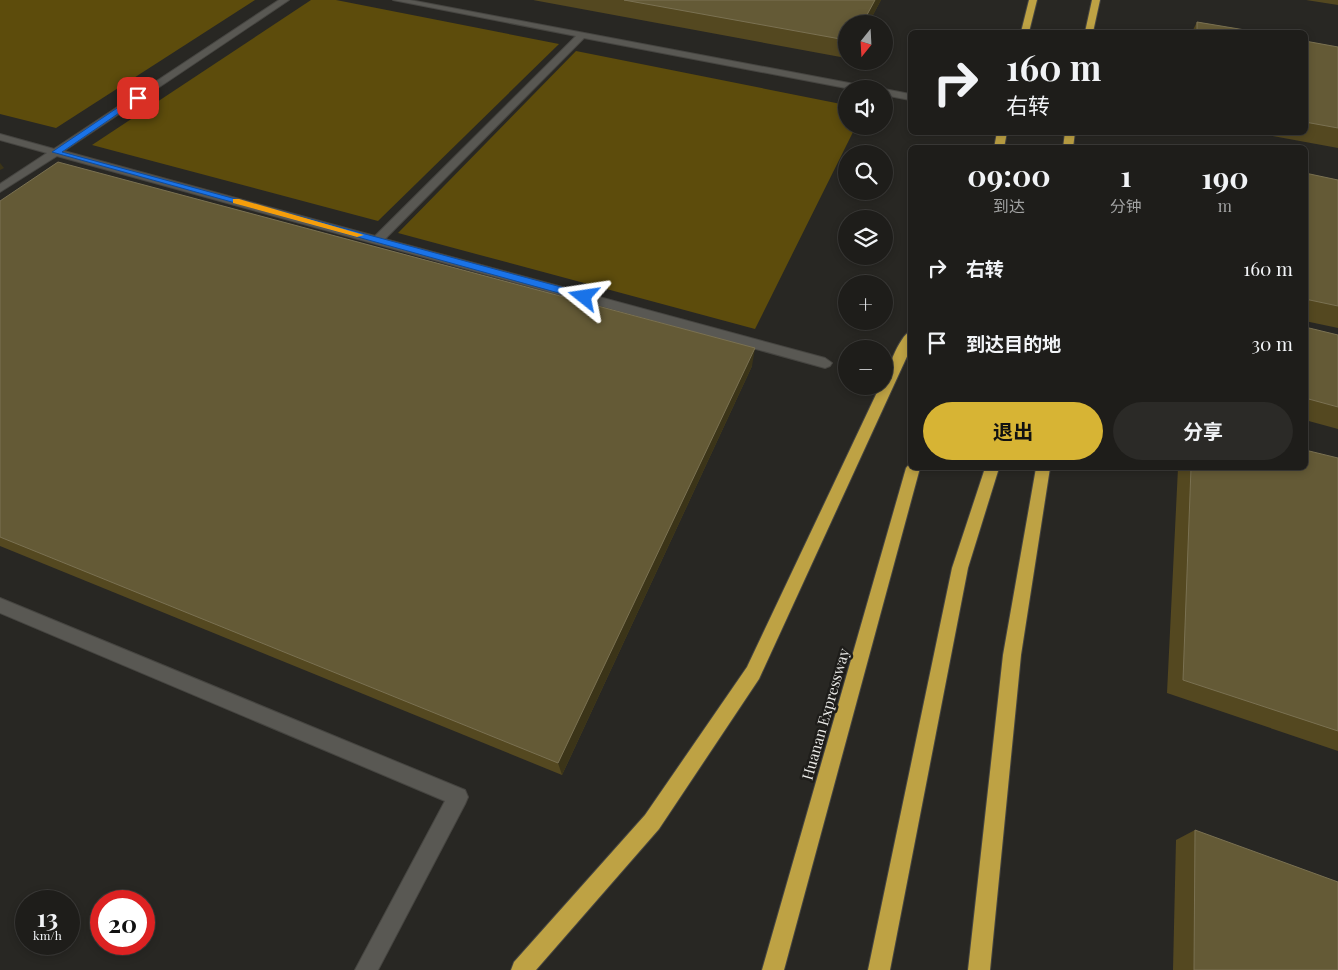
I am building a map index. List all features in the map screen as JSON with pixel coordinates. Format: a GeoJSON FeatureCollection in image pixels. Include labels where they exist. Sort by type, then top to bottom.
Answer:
{"type":"FeatureCollection","features":[{"type":"Feature","properties":{"kind":"highway"},"geometry":{"type":"LineString","coordinates":[[1026,30],[1033,0]]}},
{"type":"Feature","properties":{"kind":"highway"},"geometry":{"type":"LineString","coordinates":[[1089,30],[1096,0]]}},
{"type":"Feature","properties":{"kind":"highway"},"geometry":{"type":"LineString","coordinates":[[522,970],[652,822],[753,673],[908,340]]}},
{"type":"Feature","properties":{"kind":"highway","name":"Huanan Expressway"},"geometry":{"type":"LineString","coordinates":[[773,970],[912,470]]}},
{"type":"Feature","properties":{"kind":"highway"},"geometry":{"type":"LineString","coordinates":[[879,970],[960,568],[991,470]]}},
{"type":"Feature","properties":{"kind":"highway"},"geometry":{"type":"LineString","coordinates":[[979,970],[999,760],[1027,547],[1043,470]]}},
{"type":"Feature","properties":{"kind":"lane"},"geometry":{"type":"LineString","coordinates":[[0,190],[285,0]]}},
{"type":"Feature","properties":{"kind":"lane"},"geometry":{"type":"LineString","coordinates":[[397,0],[838,84]]}},
{"type":"Feature","properties":{"kind":"lane"},"geometry":{"type":"LineString","coordinates":[[440,8],[450,0]]}},
{"type":"Feature","properties":{"kind":"lane"},"geometry":{"type":"LineString","coordinates":[[377,240],[582,35]]}},
{"type":"Feature","properties":{"kind":"lane"},"geometry":{"type":"LineString","coordinates":[[893,94],[908,97]]}},
{"type":"Feature","properties":{"kind":"lane"},"geometry":{"type":"LineString","coordinates":[[0,137],[824,363]]}},
{"type":"Feature","properties":{"kind":"lane"},"geometry":{"type":"LineString","coordinates":[[0,605],[458,798],[366,970]]}},
{"type":"Feature","properties":{"kind":"shaded area"},"geometry":{"type":"Polygon","coordinates":[[[0,0],[255,0],[56,128],[0,114],[0,0]]]}},
{"type":"Feature","properties":{"kind":"shaded area"},"geometry":{"type":"Polygon","coordinates":[[[311,0],[336,0],[559,44],[378,221],[92,145],[311,0]]]}},
{"type":"Feature","properties":{"kind":"shaded area"},"geometry":{"type":"Polygon","coordinates":[[[576,51],[838,103],[838,135],[852,135],[847,145],[838,145],[838,162],[755,329],[398,233],[576,51]]]}},
{"type":"Feature","properties":{"kind":"building"},"geometry":{"type":"Polygon","coordinates":[[[624,0],[875,0],[867,15],[838,15],[838,39],[624,0]]]}},
{"type":"Feature","properties":{"kind":"building"},"geometry":{"type":"Polygon","coordinates":[[[1197,22],[1245,30],[1197,30],[1197,22]]]}},
{"type":"Feature","properties":{"kind":"building"},"geometry":{"type":"Polygon","coordinates":[[[1308,42],[1338,47],[1338,128],[1308,123],[1308,42]]]}},
{"type":"Feature","properties":{"kind":"building"},"geometry":{"type":"Polygon","coordinates":[[[58,162],[755,348],[558,763],[0,537],[0,201],[58,162]]]}},
{"type":"Feature","properties":{"kind":"building"},"geometry":{"type":"Polygon","coordinates":[[[1308,174],[1338,180],[1338,306],[1308,300],[1308,174]]]}},
{"type":"Feature","properties":{"kind":"building"},"geometry":{"type":"Polygon","coordinates":[[[1308,328],[1338,335],[1338,407],[1308,399],[1308,328]]]}},
{"type":"Feature","properties":{"kind":"building"},"geometry":{"type":"Polygon","coordinates":[[[1308,451],[1338,458],[1338,731],[1183,680],[1191,470],[1308,470],[1308,451]]]}},
{"type":"Feature","properties":{"kind":"building"},"geometry":{"type":"Polygon","coordinates":[[[1195,830],[1338,882],[1338,970],[1194,970],[1195,830]]]}},
{"type":"Feature","properties":{"kind":"slow traffic"},"geometry":{"type":"LineString","coordinates":[[236,201],[360,235]]}},
{"type":"Feature","properties":{"kind":"route"},"geometry":{"type":"LineString","coordinates":[[138,98],[56,152],[584,297]]}}]}
